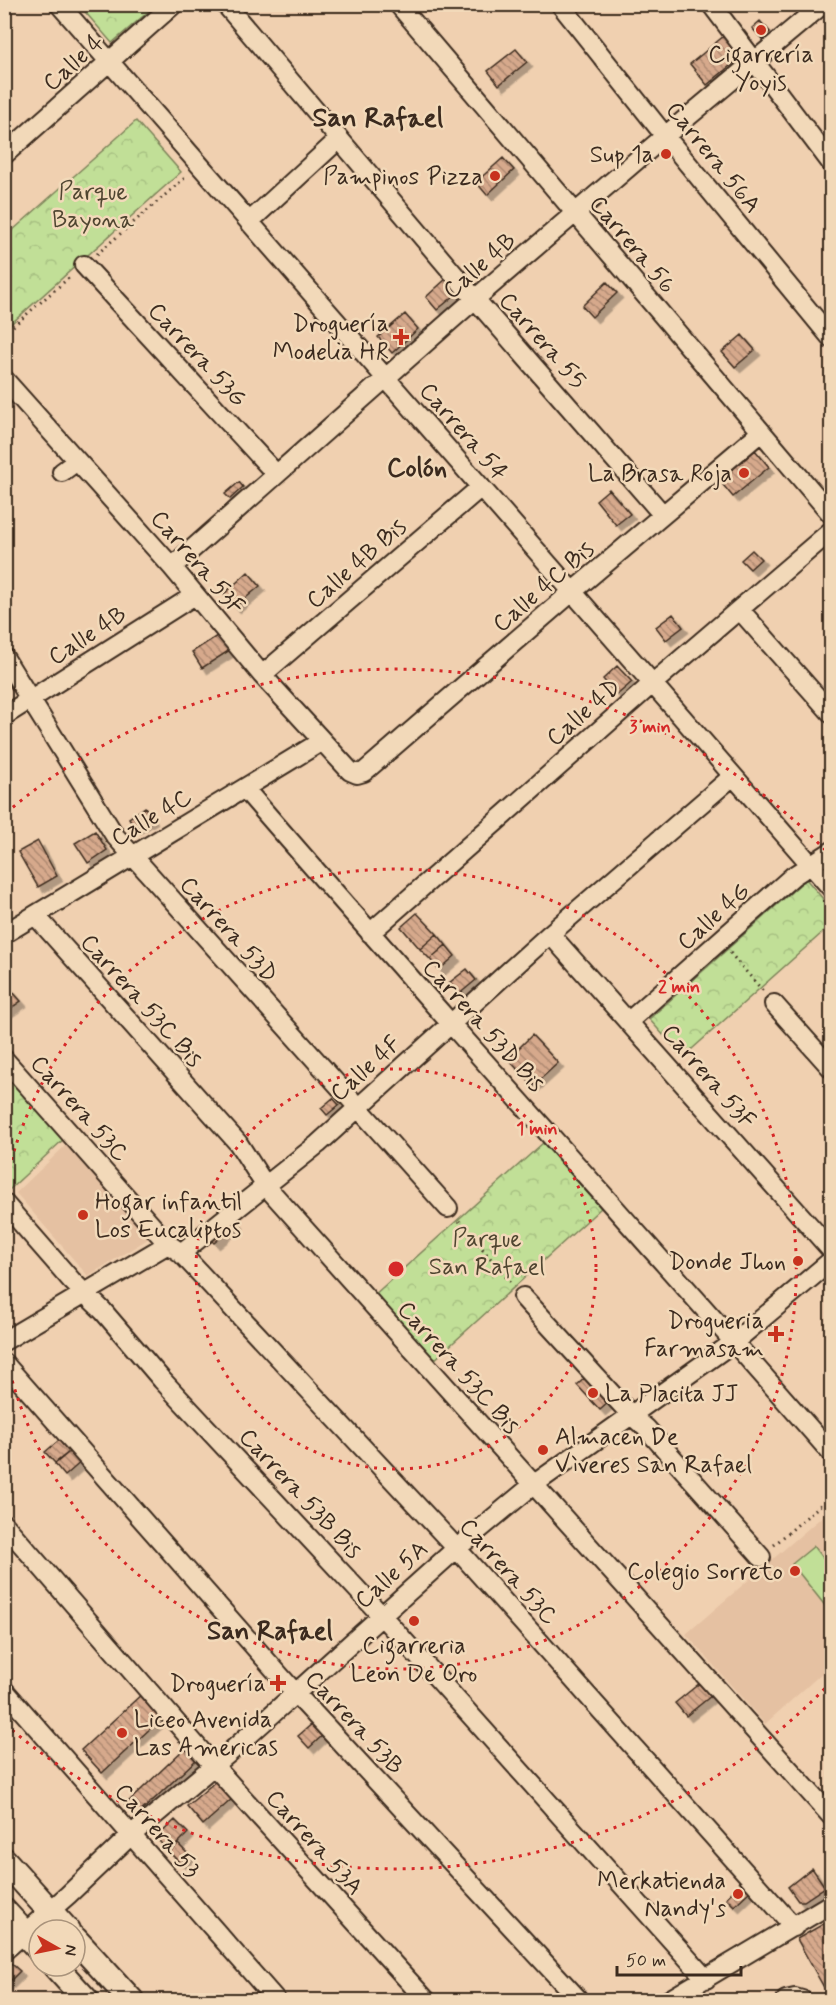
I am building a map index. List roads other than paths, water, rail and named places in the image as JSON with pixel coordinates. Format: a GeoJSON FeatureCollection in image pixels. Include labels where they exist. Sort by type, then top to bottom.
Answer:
{"type":"FeatureCollection","features":[{"type":"Feature","properties":{"kind":"main road"},"geometry":{"type":"LineString","coordinates":[[4,1860],[56,1918]]}},
{"type":"Feature","properties":{"kind":"main road"},"geometry":{"type":"LineString","coordinates":[[4,1911],[27,1936]]}},
{"type":"Feature","properties":{"kind":"main road"},"geometry":{"type":"LineString","coordinates":[[87,1952],[131,2001]]}},
{"type":"Feature","properties":{"kind":"main road"},"geometry":{"type":"LineString","coordinates":[[66,1978],[86,2001]]}},
{"type":"Feature","properties":{"kind":"street","name":"Carrera 54"},"geometry":{"type":"LineString","coordinates":[[59,4],[831,889]]}},
{"type":"Feature","properties":{"kind":"street","name":"Calle 4"},"geometry":{"type":"LineString","coordinates":[[4,155],[174,4]]}},
{"type":"Feature","properties":{"kind":"street","name":"Carrera 55"},"geometry":{"type":"LineString","coordinates":[[225,4],[338,140],[663,515]]}},
{"type":"Feature","properties":{"kind":"street","name":"Carrera 56"},"geometry":{"type":"LineString","coordinates":[[398,4],[831,515]]}},
{"type":"Feature","properties":{"kind":"street","name":"Carrera 56A"},"geometry":{"type":"LineString","coordinates":[[560,4],[831,339]]}},
{"type":"Feature","properties":{"kind":"street"},"geometry":{"type":"LineString","coordinates":[[711,4],[831,164]]}},
{"type":"Feature","properties":{"kind":"street","name":"Calle 4B"},"geometry":{"type":"LineString","coordinates":[[172,567],[475,299],[823,4]]}},
{"type":"Feature","properties":{"kind":"street"},"geometry":{"type":"LineString","coordinates":[[249,222],[338,140]]}},
{"type":"Feature","properties":{"kind":"street","name":"Carrera 53G"},"geometry":{"type":"LineString","coordinates":[[84,265],[276,474]]}},
{"type":"Feature","properties":{"kind":"street","name":"Carrera 53F"},"geometry":{"type":"LineString","coordinates":[[7,388],[70,467],[172,567],[262,675],[350,771],[357,774]]}},
{"type":"Feature","properties":{"kind":"street","name":"Calle 4C Bis"},"geometry":{"type":"LineString","coordinates":[[357,774],[364,772],[761,432]]}},
{"type":"Feature","properties":{"kind":"street","name":"Calle 4B Bis"},"geometry":{"type":"LineString","coordinates":[[262,675],[481,487]]}},
{"type":"Feature","properties":{"kind":"street","name":"Calle 4D"},"geometry":{"type":"LineString","coordinates":[[370,933],[652,684],[831,530]]}},
{"type":"Feature","properties":{"kind":"street","name":"Calle 4B"},"geometry":{"type":"LineString","coordinates":[[4,716],[195,595]]}},
{"type":"Feature","properties":{"kind":"street"},"geometry":{"type":"LineString","coordinates":[[740,610],[831,714]]}},
{"type":"Feature","properties":{"kind":"street","name":"Carrera 53D"},"geometry":{"type":"LineString","coordinates":[[4,657],[115,836],[448,1208]]}},
{"type":"Feature","properties":{"kind":"street","name":"Calle 4C"},"geometry":{"type":"LineString","coordinates":[[4,934],[322,741]]}},
{"type":"Feature","properties":{"kind":"street","name":"Calle 4F"},"geometry":{"type":"LineString","coordinates":[[4,1341],[85,1294],[175,1249],[290,1167],[449,1023],[733,776]]}},
{"type":"Feature","properties":{"kind":"street","name":"Carrera 53D Bis"},"geometry":{"type":"LineString","coordinates":[[245,789],[831,1454]]}},
{"type":"Feature","properties":{"kind":"street","name":"Calle 4G"},"geometry":{"type":"LineString","coordinates":[[629,1021],[793,876],[831,851]]}},
{"type":"Feature","properties":{"kind":"street","name":"Carrera 53C Bis"},"geometry":{"type":"LineString","coordinates":[[35,915],[238,1143],[265,1185],[831,1817]]}},
{"type":"Feature","properties":{"kind":"street","name":"Carrera 53F"},"geometry":{"type":"LineString","coordinates":[[550,934],[831,1251]]}},
{"type":"Feature","properties":{"kind":"street"},"geometry":{"type":"LineString","coordinates":[[774,1004],[831,1070]]}},
{"type":"Feature","properties":{"kind":"street","name":"Carrera 53C"},"geometry":{"type":"LineString","coordinates":[[4,1059],[175,1249],[457,1548],[794,1927]]}},
{"type":"Feature","properties":{"kind":"street","name":"Carrera 53B Bis"},"geometry":{"type":"LineString","coordinates":[[4,1203],[103,1311],[162,1380],[381,1615],[706,1979]]}},
{"type":"Feature","properties":{"kind":"street","name":"Calle 5A"},"geometry":{"type":"LineString","coordinates":[[46,1918],[50,1911],[131,1835],[296,1694],[457,1548],[533,1485],[734,1342],[831,1260]]}},
{"type":"Feature","properties":{"kind":"street"},"geometry":{"type":"LineString","coordinates":[[524,1296],[646,1428],[760,1557]]}},
{"type":"Feature","properties":{"kind":"street","name":"Carrera 53B"},"geometry":{"type":"LineString","coordinates":[[4,1363],[296,1694],[579,2001]]}},
{"type":"Feature","properties":{"kind":"street","name":"Carrera 53A"},"geometry":{"type":"LineString","coordinates":[[4,1524],[214,1766],[426,2001]]}},
{"type":"Feature","properties":{"kind":"street","name":"Carrera 53"},"geometry":{"type":"LineString","coordinates":[[4,1690],[276,2001]]}},
{"type":"Feature","properties":{"kind":"street"},"geometry":{"type":"LineString","coordinates":[[669,2001],[831,1903]]}},
{"type":"Feature","properties":{"kind":"street","name":"Calle 5A"},"geometry":{"type":"LineString","coordinates":[[4,1952],[27,1943]]}},
{"type":"Feature","properties":{"kind":"street"},"geometry":{"type":"LineString","coordinates":[[786,2001],[795,1998],[802,2001]]}},
{"type":"Feature","properties":{"kind":"place","name":"Cigarrería Yoyis"},"geometry":{"type":"Point","coordinates":[761,30]}},
{"type":"Feature","properties":{"kind":"place","name":"Sup 1a"},"geometry":{"type":"Point","coordinates":[666,154]}},
{"type":"Feature","properties":{"kind":"place","name":"Pampinos Pizza"},"geometry":{"type":"Point","coordinates":[495,176]}},
{"type":"Feature","properties":{"kind":"place","name":"Droguería Modelia HR"},"geometry":{"type":"Point","coordinates":[401,337]}},
{"type":"Feature","properties":{"kind":"place","name":"La Brasa Roja"},"geometry":{"type":"Point","coordinates":[744,473]}},
{"type":"Feature","properties":{"kind":"place","name":"Hogar infantil Los Eucaliptos"},"geometry":{"type":"Point","coordinates":[83,1215]}},
{"type":"Feature","properties":{"kind":"place","name":"Donde Jhon"},"geometry":{"type":"Point","coordinates":[798,1261]}},
{"type":"Feature","properties":{"kind":"place","name":"Drogueria Farmasam"},"geometry":{"type":"Point","coordinates":[776,1334]}},
{"type":"Feature","properties":{"kind":"place","name":"La Placita JJ"},"geometry":{"type":"Point","coordinates":[593,1393]}},
{"type":"Feature","properties":{"kind":"place","name":"Almacen De Vìveres San Rafael"},"geometry":{"type":"Point","coordinates":[543,1450]}},
{"type":"Feature","properties":{"kind":"place","name":"Colegio Sorreto"},"geometry":{"type":"Point","coordinates":[795,1571]}},
{"type":"Feature","properties":{"kind":"place","name":"Cigarreria Leon De Oro"},"geometry":{"type":"Point","coordinates":[414,1621]}},
{"type":"Feature","properties":{"kind":"place","name":"Droguería"},"geometry":{"type":"Point","coordinates":[278,1683]}},
{"type":"Feature","properties":{"kind":"place","name":"Liceo Avenida Las Americas"},"geometry":{"type":"Point","coordinates":[122,1733]}},
{"type":"Feature","properties":{"kind":"place","name":"Merkatienda Nandy's"},"geometry":{"type":"Point","coordinates":[738,1894]}},
{"type":"Feature","properties":{"kind":"district","name":"San Rafael"},"geometry":{"type":"Point","coordinates":[378,117]}},
{"type":"Feature","properties":{"kind":"district","name":"Colón"},"geometry":{"type":"Point","coordinates":[417,467]}},
{"type":"Feature","properties":{"kind":"district","name":"San Rafael"},"geometry":{"type":"Point","coordinates":[270,1630]}},
{"type":"Feature","properties":{"kind":"park label","name":"Parque Bayona"},"geometry":{"type":"Point","coordinates":[93,205]}},
{"type":"Feature","properties":{"kind":"park label","name":"Parque San Rafael"},"geometry":{"type":"Point","coordinates":[487,1252]}}]}
